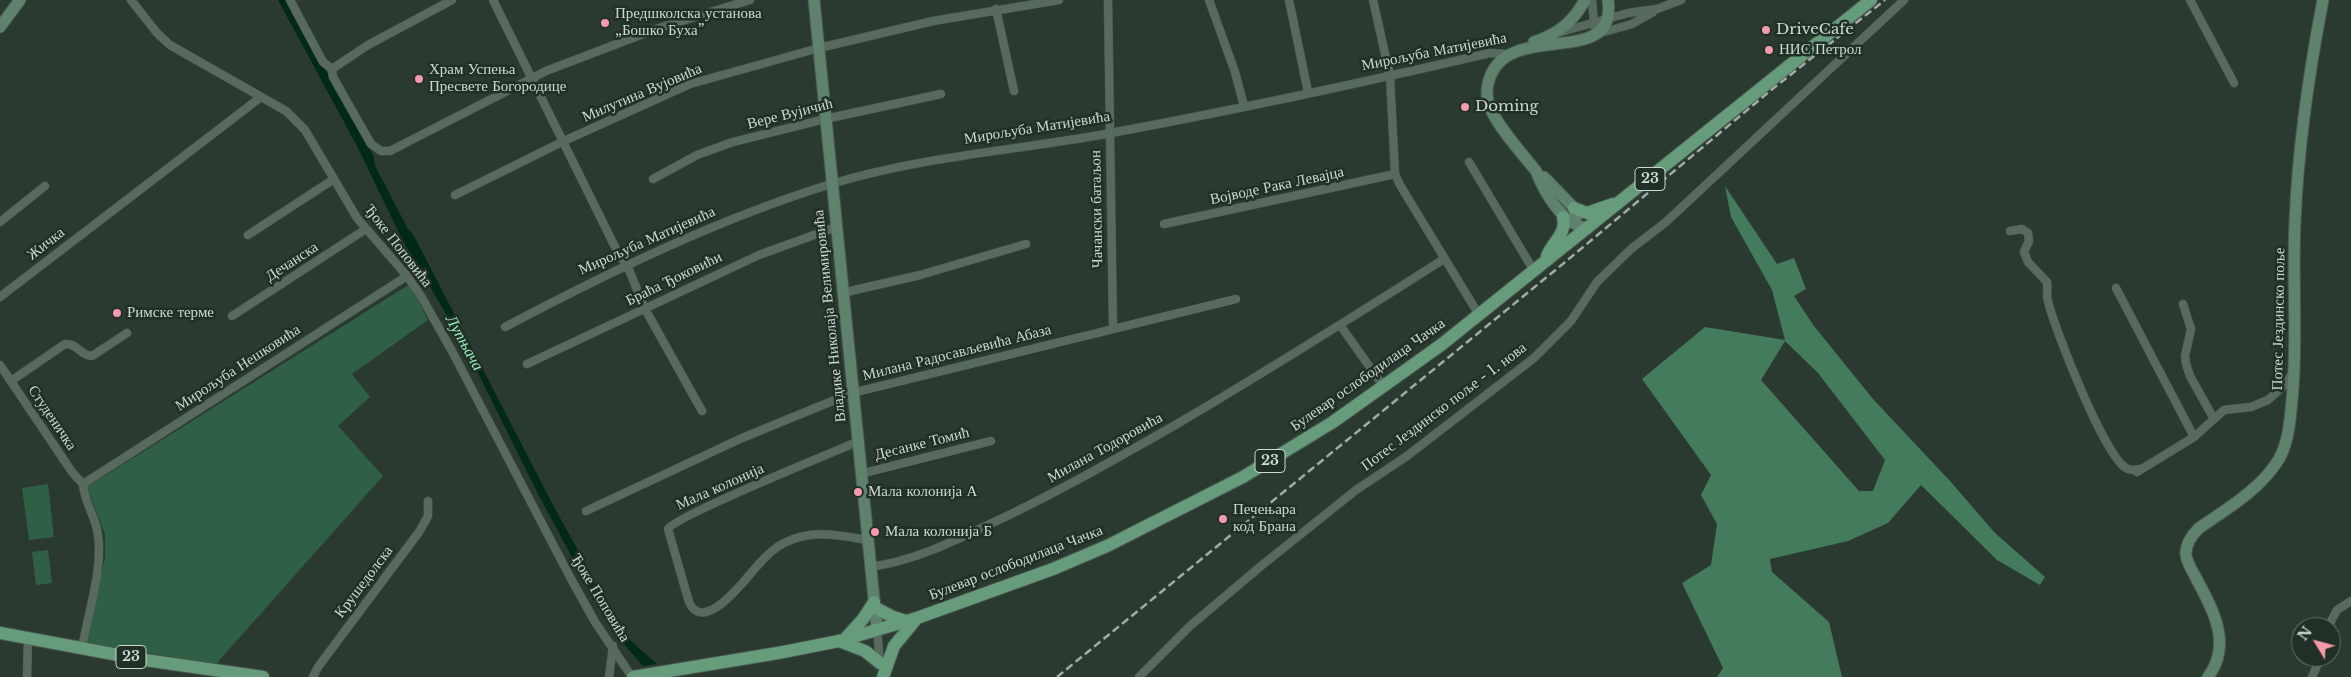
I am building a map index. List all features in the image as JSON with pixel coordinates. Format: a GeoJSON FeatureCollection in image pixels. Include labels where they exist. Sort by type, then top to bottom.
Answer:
{"type":"FeatureCollection","features":[{"type":"Feature","properties":{"kind":"main road","name":"Булевар ослободилаца Чачка"},"geometry":{"type":"LineString","coordinates":[[637,677],[842,640],[911,619],[1053,569],[1142,529],[1263,465],[1384,387],[1479,315],[1581,230],[1618,204],[1871,0]]}},
{"type":"Feature","properties":{"kind":"main road"},"geometry":{"type":"LineString","coordinates":[[1574,208],[1587,213],[1609,204],[1618,204]]}},
{"type":"Feature","properties":{"kind":"main road"},"geometry":{"type":"LineString","coordinates":[[1544,262],[1549,251],[1563,232],[1565,227],[1563,216]]}},
{"type":"Feature","properties":{"kind":"main road"},"geometry":{"type":"LineString","coordinates":[[880,663],[865,651],[842,640],[874,605],[888,615],[911,619],[894,646],[882,677]]}},
{"type":"Feature","properties":{"kind":"main road","name":"23"},"geometry":{"type":"LineString","coordinates":[[0,633],[170,664],[263,677]]}},
{"type":"Feature","properties":{"kind":"street"},"geometry":{"type":"LineString","coordinates":[[0,27],[20,0]]}},
{"type":"Feature","properties":{"kind":"street","name":"Ђоке Поповића"},"geometry":{"type":"LineString","coordinates":[[131,0],[157,34],[170,45],[286,111],[300,124],[357,218],[407,276],[446,339],[595,622],[637,677]]}},
{"type":"Feature","properties":{"kind":"street"},"geometry":{"type":"LineString","coordinates":[[290,0],[324,62],[332,69],[332,77],[367,139],[373,147],[381,151],[394,148],[532,77],[656,29],[750,0]]}},
{"type":"Feature","properties":{"kind":"street"},"geometry":{"type":"LineString","coordinates":[[332,69],[368,45],[452,0]]}},
{"type":"Feature","properties":{"kind":"street"},"geometry":{"type":"LineString","coordinates":[[493,0],[619,255],[627,265],[645,309],[702,411]]}},
{"type":"Feature","properties":{"kind":"street","name":"Владике Николаја Велимировића"},"geometry":{"type":"LineString","coordinates":[[814,0],[869,566],[877,629]]}},
{"type":"Feature","properties":{"kind":"street","name":"Милутина Вујовића"},"geometry":{"type":"LineString","coordinates":[[455,195],[564,141],[690,84],[819,48],[932,21],[1059,0]]}},
{"type":"Feature","properties":{"kind":"street","name":"Чачански батаљон"},"geometry":{"type":"LineString","coordinates":[[1108,0],[1113,328]]}},
{"type":"Feature","properties":{"kind":"street"},"geometry":{"type":"LineString","coordinates":[[1209,0],[1235,72],[1244,106]]}},
{"type":"Feature","properties":{"kind":"street"},"geometry":{"type":"LineString","coordinates":[[1289,0],[1308,92]]}},
{"type":"Feature","properties":{"kind":"street"},"geometry":{"type":"LineString","coordinates":[[1373,0],[1390,76],[1396,174],[1444,259],[1479,315]]}},
{"type":"Feature","properties":{"kind":"street"},"geometry":{"type":"LineString","coordinates":[[1524,48],[1557,33],[1571,20],[1585,0]]}},
{"type":"Feature","properties":{"kind":"street"},"geometry":{"type":"LineString","coordinates":[[1592,0],[1596,29]]}},
{"type":"Feature","properties":{"kind":"street"},"geometry":{"type":"LineString","coordinates":[[1596,29],[1607,25],[1609,19],[1608,0]]}},
{"type":"Feature","properties":{"kind":"street"},"geometry":{"type":"LineString","coordinates":[[1557,33],[1632,24],[1657,9],[1681,0]]}},
{"type":"Feature","properties":{"kind":"street","name":"Потес Јездинско поље - 1. нова"},"geometry":{"type":"LineString","coordinates":[[1139,677],[1190,626],[1261,566],[1356,490],[1407,456],[1534,358],[1570,321],[1597,282],[1631,249],[1666,222],[1904,0]]}},
{"type":"Feature","properties":{"kind":"street"},"geometry":{"type":"LineString","coordinates":[[2190,0],[2234,83]]}},
{"type":"Feature","properties":{"kind":"street","name":"Потес Јездинско поље"},"geometry":{"type":"LineString","coordinates":[[2208,677],[2219,659],[2221,644],[2219,628],[2212,608],[2188,561],[2186,548],[2193,534],[2249,492],[2272,469],[2279,458],[2288,435],[2296,367],[2295,222],[2301,151],[2316,34],[2323,0]]}},
{"type":"Feature","properties":{"kind":"street"},"geometry":{"type":"LineString","coordinates":[[996,9],[1014,91]]}},
{"type":"Feature","properties":{"kind":"street"},"geometry":{"type":"LineString","coordinates":[[1609,19],[1628,13],[1657,9]]}},
{"type":"Feature","properties":{"kind":"street","name":"Мирољуба Матијевића"},"geometry":{"type":"LineString","coordinates":[[505,327],[627,265],[719,224],[832,184],[907,164],[1110,133],[1390,76],[1490,52],[1507,54],[1524,48],[1565,43],[1596,29]]}},
{"type":"Feature","properties":{"kind":"street"},"geometry":{"type":"LineString","coordinates":[[1507,54],[1496,65],[1489,80],[1488,104],[1499,123],[1536,171],[1574,208],[1581,230]]}},
{"type":"Feature","properties":{"kind":"street","name":"Вере Вујичић"},"geometry":{"type":"LineString","coordinates":[[653,179],[686,161],[722,145],[825,119],[941,94]]}},
{"type":"Feature","properties":{"kind":"street","name":"Жичка"},"geometry":{"type":"LineString","coordinates":[[0,297],[261,97]]}},
{"type":"Feature","properties":{"kind":"street"},"geometry":{"type":"LineString","coordinates":[[1469,162],[1534,271]]}},
{"type":"Feature","properties":{"kind":"street"},"geometry":{"type":"LineString","coordinates":[[1536,171],[1540,181],[1563,216],[1581,230]]}},
{"type":"Feature","properties":{"kind":"street","name":"Војводе Рака Левајца"},"geometry":{"type":"LineString","coordinates":[[1164,224],[1396,174]]}},
{"type":"Feature","properties":{"kind":"street"},"geometry":{"type":"LineString","coordinates":[[248,235],[334,178]]}},
{"type":"Feature","properties":{"kind":"street"},"geometry":{"type":"LineString","coordinates":[[0,222],[44,186]]}},
{"type":"Feature","properties":{"kind":"street","name":"Браћа Ђоковићи"},"geometry":{"type":"LineString","coordinates":[[527,364],[759,254],[836,227]]}},
{"type":"Feature","properties":{"kind":"street"},"geometry":{"type":"LineString","coordinates":[[2010,231],[2022,228],[2028,233],[2029,242],[2024,252],[2028,262],[2046,282],[2047,299],[2063,348],[2094,420],[2118,460],[2125,468],[2141,469]]}},
{"type":"Feature","properties":{"kind":"street","name":"Дечанска"},"geometry":{"type":"LineString","coordinates":[[232,316],[366,229]]}},
{"type":"Feature","properties":{"kind":"street"},"geometry":{"type":"LineString","coordinates":[[842,293],[920,275],[1026,244]]}},
{"type":"Feature","properties":{"kind":"street","name":"Милана Тодоровића"},"geometry":{"type":"LineString","coordinates":[[869,566],[890,564],[924,552],[993,523],[1057,491],[1273,368],[1444,259]]}},
{"type":"Feature","properties":{"kind":"street","name":"Мирољуба Нешковића"},"geometry":{"type":"LineString","coordinates":[[83,484],[407,276]]}},
{"type":"Feature","properties":{"kind":"street"},"geometry":{"type":"LineString","coordinates":[[2116,288],[2194,437]]}},
{"type":"Feature","properties":{"kind":"street","name":"Милана Радосављевића Абаза"},"geometry":{"type":"LineString","coordinates":[[586,511],[733,442],[852,393],[1236,299]]}},
{"type":"Feature","properties":{"kind":"street"},"geometry":{"type":"LineString","coordinates":[[2183,304],[2191,329],[2185,356],[2186,364],[2190,376],[2214,419]]}},
{"type":"Feature","properties":{"kind":"street"},"geometry":{"type":"LineString","coordinates":[[1340,325],[1384,387]]}},
{"type":"Feature","properties":{"kind":"street"},"geometry":{"type":"LineString","coordinates":[[11,381],[65,344],[72,344],[85,355],[92,356],[127,333]]}},
{"type":"Feature","properties":{"kind":"street","name":"Студеничка"},"geometry":{"type":"LineString","coordinates":[[0,365],[64,461],[83,484]]}},
{"type":"Feature","properties":{"kind":"street"},"geometry":{"type":"LineString","coordinates":[[2133,474],[2194,437],[2224,410],[2251,408],[2268,400],[2285,385],[2296,367]]}},
{"type":"Feature","properties":{"kind":"street","name":"Десанке Томић"},"geometry":{"type":"LineString","coordinates":[[860,474],[991,441]]}},
{"type":"Feature","properties":{"kind":"street","name":"Мала колонија"},"geometry":{"type":"LineString","coordinates":[[857,442],[710,506],[673,524],[668,529],[689,602],[693,609],[700,613],[707,612],[737,590],[769,554],[785,543],[825,533],[867,540]]}},
{"type":"Feature","properties":{"kind":"street"},"geometry":{"type":"LineString","coordinates":[[82,648],[98,566],[99,543],[96,525],[84,496],[83,484]]}},
{"type":"Feature","properties":{"kind":"street","name":"Крушедолска"},"geometry":{"type":"LineString","coordinates":[[313,677],[318,667],[419,532],[428,516],[428,501]]}},
{"type":"Feature","properties":{"kind":"street"},"geometry":{"type":"LineString","coordinates":[[2333,617],[2337,610],[2351,601]]}},
{"type":"Feature","properties":{"kind":"street"},"geometry":{"type":"LineString","coordinates":[[877,629],[882,677]]}},
{"type":"Feature","properties":{"kind":"street"},"geometry":{"type":"LineString","coordinates":[[27,677],[28,638]]}},
{"type":"Feature","properties":{"kind":"street"},"geometry":{"type":"LineString","coordinates":[[609,677],[612,646]]}},
{"type":"Feature","properties":{"kind":"shaded area"},"geometry":{"type":"Polygon","coordinates":[[[1725,186],[1777,264],[1794,258],[1806,289],[1794,296],[1814,326],[1873,399],[1950,481],[1995,533],[2045,577],[2040,585],[1997,560],[1921,485],[1888,523],[1848,541],[1770,559],[1772,572],[1829,622],[1842,677],[1717,677],[1723,668],[1682,583],[1711,565],[1717,524],[1701,495],[1711,475],[1642,379],[1705,327],[1785,340],[1772,290],[1731,217],[1725,186]],[[1785,341],[1761,380],[1859,491],[1873,491],[1885,460],[1818,373],[1785,341]]]}},
{"type":"Feature","properties":{"kind":"shaded area"},"geometry":{"type":"Polygon","coordinates":[[[410,284],[428,320],[352,374],[370,397],[338,426],[383,476],[216,664],[87,643],[105,557],[105,534],[87,487],[410,284]]]}},
{"type":"Feature","properties":{"kind":"shaded area"},"geometry":{"type":"Polygon","coordinates":[[[48,484],[54,537],[29,540],[22,488],[48,484]]]}},
{"type":"Feature","properties":{"kind":"shaded area"},"geometry":{"type":"Polygon","coordinates":[[[48,550],[52,583],[36,585],[32,552],[48,550]]]}},
{"type":"Feature","properties":{"kind":"water","name":"Лупњача"},"geometry":{"type":"Polygon","coordinates":[[[278,0],[286,0],[373,155],[375,166],[408,229],[413,234],[602,599],[631,641],[657,664],[643,666],[615,634],[598,606],[537,492],[464,345],[401,237],[358,148],[278,0]]]}},
{"type":"Feature","properties":{"kind":"railway"},"geometry":{"type":"LineString","coordinates":[[1057,677],[1564,263],[1770,91],[1885,0]]}},
{"type":"Feature","properties":{"kind":"place","name":"Предшколска установа „Бошко Буха”"},"geometry":{"type":"Point","coordinates":[605,23]}},
{"type":"Feature","properties":{"kind":"place","name":"DriveCafe"},"geometry":{"type":"Point","coordinates":[1766,30]}},
{"type":"Feature","properties":{"kind":"place","name":"НИС Петрол"},"geometry":{"type":"Point","coordinates":[1769,50]}},
{"type":"Feature","properties":{"kind":"place","name":"Храм Успења Пресвете Богородице"},"geometry":{"type":"Point","coordinates":[419,79]}},
{"type":"Feature","properties":{"kind":"place","name":"Doming"},"geometry":{"type":"Point","coordinates":[1465,107]}},
{"type":"Feature","properties":{"kind":"place","name":"Римске терме"},"geometry":{"type":"Point","coordinates":[117,313]}},
{"type":"Feature","properties":{"kind":"place","name":"Мала колонија А"},"geometry":{"type":"Point","coordinates":[858,492]}},
{"type":"Feature","properties":{"kind":"place","name":"Печењара код Брана"},"geometry":{"type":"Point","coordinates":[1223,519]}},
{"type":"Feature","properties":{"kind":"place","name":"Мала колонија Б"},"geometry":{"type":"Point","coordinates":[875,532]}}]}
